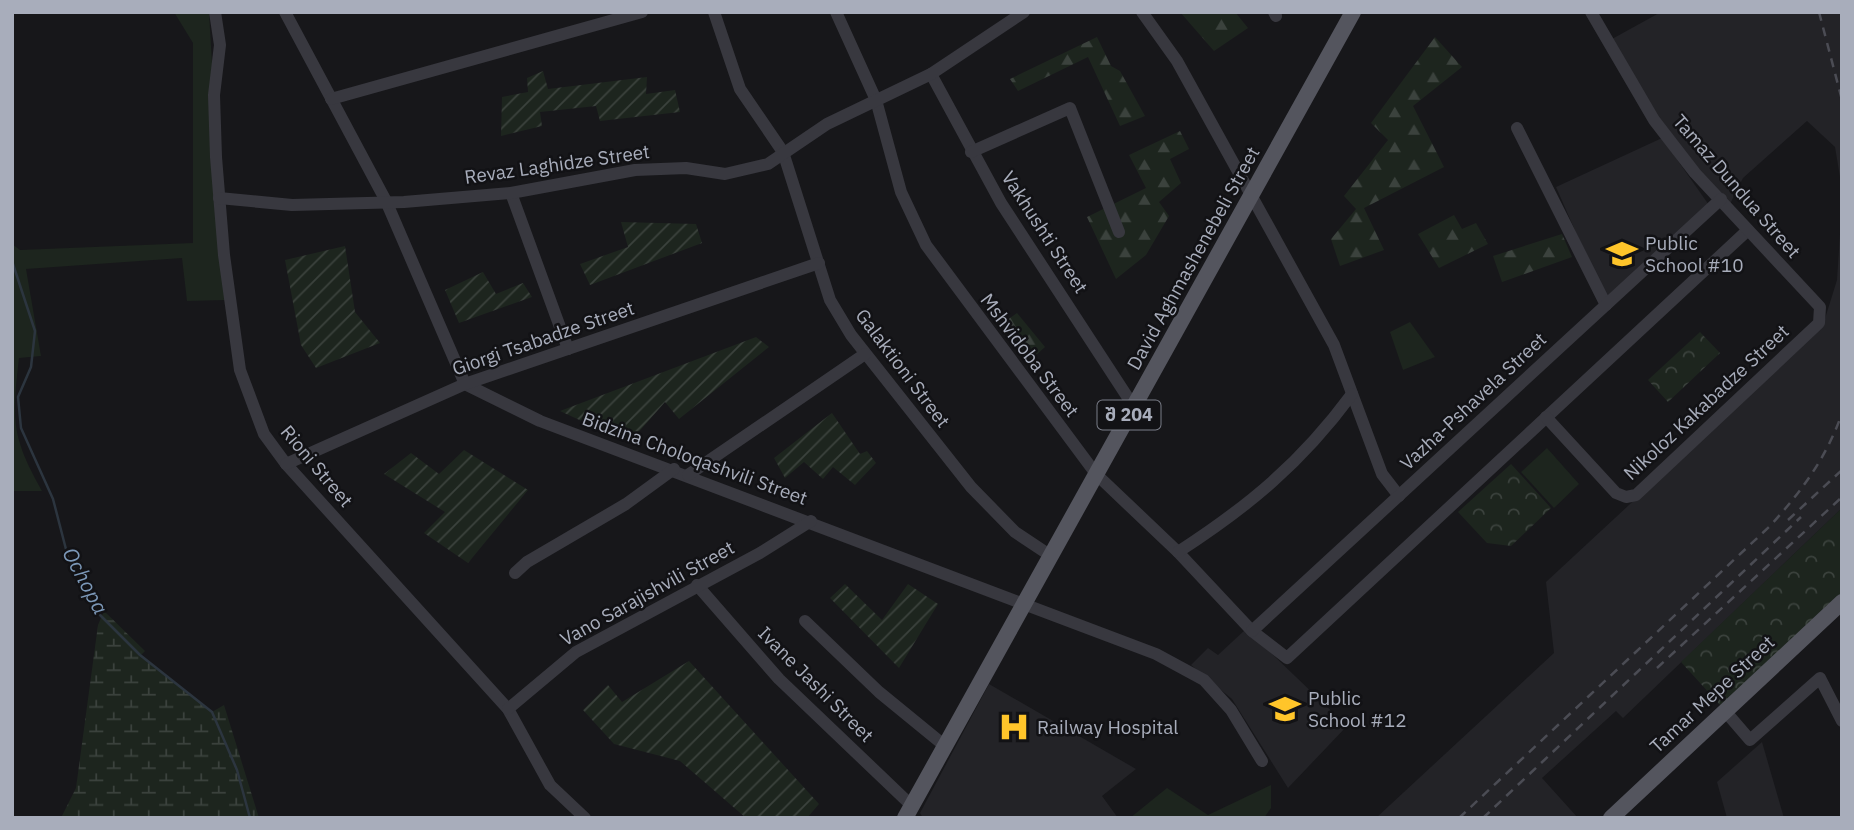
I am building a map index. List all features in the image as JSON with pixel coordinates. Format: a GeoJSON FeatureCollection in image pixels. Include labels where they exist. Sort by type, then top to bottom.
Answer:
{"type":"FeatureCollection","features":[{"type":"Feature","properties":{"kind":"main road","name":"David Aghmashenebeli Street"},"geometry":{"type":"LineString","coordinates":[[909,812],[1353,12]]}},
{"type":"Feature","properties":{"kind":"main road","name":"Tamar Mepe Street"},"geometry":{"type":"LineString","coordinates":[[1611,818],[1842,602]]}},
{"type":"Feature","properties":{"kind":"street","name":"Rioni Street"},"geometry":{"type":"LineString","coordinates":[[215,12],[220,45],[214,95],[224,255],[240,370],[264,434],[286,464],[508,709],[550,785],[585,818]]}},
{"type":"Feature","properties":{"kind":"street"},"geometry":{"type":"LineString","coordinates":[[285,12],[386,201],[465,384]]}},
{"type":"Feature","properties":{"kind":"street"},"geometry":{"type":"LineString","coordinates":[[331,99],[642,12]]}},
{"type":"Feature","properties":{"kind":"street","name":"Galaktioni Street"},"geometry":{"type":"LineString","coordinates":[[714,12],[740,89],[783,152],[830,300],[865,354],[971,487],[1015,532],[1051,556]]}},
{"type":"Feature","properties":{"kind":"street","name":"Mshvidoba Street"},"geometry":{"type":"LineString","coordinates":[[836,12],[876,100],[901,192],[926,245],[1096,474],[1178,552],[1252,631],[1287,658],[1546,417]]}},
{"type":"Feature","properties":{"kind":"street","name":"Revaz Laghidze Street"},"geometry":{"type":"LineString","coordinates":[[219,198],[292,205],[404,202],[511,193],[635,170],[686,169],[725,174],[768,164],[827,124],[932,74],[1024,12]]}},
{"type":"Feature","properties":{"kind":"street"},"geometry":{"type":"LineString","coordinates":[[1142,12],[1177,61],[1334,345],[1382,474],[1399,496]]}},
{"type":"Feature","properties":{"kind":"street","name":"Tamaz Dundua Street"},"geometry":{"type":"LineString","coordinates":[[1591,12],[1654,120],[1695,173],[1820,307]]}},
{"type":"Feature","properties":{"kind":"street","name":"Vakhushti Street"},"geometry":{"type":"LineString","coordinates":[[932,74],[971,152],[1001,203],[1134,407]]}},
{"type":"Feature","properties":{"kind":"street"},"geometry":{"type":"LineString","coordinates":[[971,152],[1070,108],[1119,232]]}},
{"type":"Feature","properties":{"kind":"street"},"geometry":{"type":"LineString","coordinates":[[1517,128],[1606,306]]}},
{"type":"Feature","properties":{"kind":"street"},"geometry":{"type":"LineString","coordinates":[[511,193],[568,349]]}},
{"type":"Feature","properties":{"kind":"street","name":"Vazha-Pshavela Street"},"geometry":{"type":"LineString","coordinates":[[1252,631],[1721,200]]}},
{"type":"Feature","properties":{"kind":"street"},"geometry":{"type":"LineString","coordinates":[[1546,417],[1748,230]]}},
{"type":"Feature","properties":{"kind":"street","name":"Giorgi Tsabadze Street"},"geometry":{"type":"LineString","coordinates":[[286,464],[465,384],[819,263]]}},
{"type":"Feature","properties":{"kind":"street","name":"Nikoloz Kakabadze Street"},"geometry":{"type":"LineString","coordinates":[[1546,417],[1616,493],[1626,497],[1636,495],[1819,323],[1820,307]]}},
{"type":"Feature","properties":{"kind":"street"},"geometry":{"type":"LineString","coordinates":[[688,475],[788,404],[865,354]]}},
{"type":"Feature","properties":{"kind":"street","name":"Bidzina Choloqashvili Street"},"geometry":{"type":"LineString","coordinates":[[465,384],[540,421],[674,469],[1156,653],[1204,680],[1231,710],[1262,761]]}},
{"type":"Feature","properties":{"kind":"street"},"geometry":{"type":"LineString","coordinates":[[1178,552],[1220,524],[1275,481],[1319,440],[1352,394]]}},
{"type":"Feature","properties":{"kind":"street"},"geometry":{"type":"LineString","coordinates":[[515,573],[527,562],[626,504],[674,469]]}},
{"type":"Feature","properties":{"kind":"street","name":"Vano Sarajishvili Street"},"geometry":{"type":"LineString","coordinates":[[508,709],[576,652],[760,553],[811,521]]}},
{"type":"Feature","properties":{"kind":"street","name":"Ivane Jashi Street"},"geometry":{"type":"LineString","coordinates":[[697,585],[779,680],[909,812]]}},
{"type":"Feature","properties":{"kind":"street"},"geometry":{"type":"LineString","coordinates":[[805,621],[879,692],[945,746]]}},
{"type":"Feature","properties":{"kind":"street"},"geometry":{"type":"LineString","coordinates":[[1725,711],[1749,740],[1820,678],[1842,721]]}},
{"type":"Feature","properties":{"kind":"shaded area"},"geometry":{"type":"Polygon","coordinates":[[[1661,12],[1842,12],[1842,189],[1835,147],[1807,121],[1743,178],[1730,204],[1712,189],[1657,117],[1612,39],[1661,12]]]}},
{"type":"Feature","properties":{"kind":"shaded area","name":"Public School #10"},"geometry":{"type":"Polygon","coordinates":[[[1662,138],[1711,208],[1606,301],[1556,187],[1662,138]]]}},
{"type":"Feature","properties":{"kind":"shaded area"},"geometry":{"type":"Polygon","coordinates":[[[1842,203],[1842,508],[1623,718],[1616,711],[1542,778],[1578,818],[1376,818],[1554,653],[1546,582],[1823,325],[1837,280],[1842,203]]]}},
{"type":"Feature","properties":{"kind":"shaded area","name":"Public School #12"},"geometry":{"type":"Polygon","coordinates":[[[1246,629],[1347,726],[1288,788],[1232,699],[1191,665],[1208,648],[1218,655],[1246,629]]]}},
{"type":"Feature","properties":{"kind":"shaded area","name":"Railway Hospital"},"geometry":{"type":"Polygon","coordinates":[[[989,684],[1136,769],[1102,796],[1118,818],[923,818],[920,813],[989,684]]]}},
{"type":"Feature","properties":{"kind":"shaded area"},"geometry":{"type":"Polygon","coordinates":[[[1762,742],[1784,818],[1727,818],[1717,782],[1762,742]]]}},
{"type":"Feature","properties":{"kind":"green space"},"geometry":{"type":"Polygon","coordinates":[[[174,12],[209,12],[226,300],[187,301],[182,258],[26,269],[41,356],[19,358],[15,397],[16,427],[24,456],[42,491],[12,491],[12,244],[20,250],[193,243],[193,43],[174,12]]]}},
{"type":"Feature","properties":{"kind":"green space"},"geometry":{"type":"Polygon","coordinates":[[[1180,12],[1235,12],[1248,28],[1214,51],[1180,12]]]}},
{"type":"Feature","properties":{"kind":"green space"},"geometry":{"type":"Polygon","coordinates":[[[1097,37],[1111,66],[1120,71],[1145,116],[1120,126],[1088,57],[1018,91],[1010,79],[1097,37]]]}},
{"type":"Feature","properties":{"kind":"green space"},"geometry":{"type":"Polygon","coordinates":[[[1435,37],[1462,67],[1413,106],[1444,167],[1364,208],[1384,250],[1340,266],[1331,239],[1356,209],[1344,196],[1388,140],[1371,123],[1435,37]]]}},
{"type":"Feature","properties":{"kind":"green space"},"geometry":{"type":"Polygon","coordinates":[[[543,71],[548,89],[647,77],[646,94],[675,90],[680,112],[600,121],[596,106],[540,112],[542,126],[501,136],[502,97],[528,92],[527,78],[543,71]]]}},
{"type":"Feature","properties":{"kind":"green space"},"geometry":{"type":"Polygon","coordinates":[[[1180,131],[1189,149],[1170,159],[1181,183],[1159,202],[1169,216],[1146,255],[1116,279],[1087,217],[1146,188],[1129,155],[1180,131]]]}},
{"type":"Feature","properties":{"kind":"green space"},"geometry":{"type":"Polygon","coordinates":[[[1454,215],[1462,229],[1476,223],[1488,244],[1439,268],[1418,234],[1454,215]]]}},
{"type":"Feature","properties":{"kind":"green space"},"geometry":{"type":"Polygon","coordinates":[[[621,222],[696,224],[702,243],[590,285],[580,264],[628,247],[621,222]]]}},
{"type":"Feature","properties":{"kind":"green space"},"geometry":{"type":"Polygon","coordinates":[[[1562,234],[1572,257],[1502,282],[1493,256],[1562,234]]]}},
{"type":"Feature","properties":{"kind":"green space"},"geometry":{"type":"Polygon","coordinates":[[[345,246],[355,312],[380,343],[316,368],[301,345],[285,260],[345,246]]]}},
{"type":"Feature","properties":{"kind":"green space"},"geometry":{"type":"Polygon","coordinates":[[[483,272],[496,294],[523,283],[532,297],[459,323],[445,290],[483,272]]]}},
{"type":"Feature","properties":{"kind":"green space"},"geometry":{"type":"Polygon","coordinates":[[[1017,313],[1045,347],[1026,364],[1000,325],[1017,313]]]}},
{"type":"Feature","properties":{"kind":"green space"},"geometry":{"type":"Polygon","coordinates":[[[1410,322],[1435,357],[1403,370],[1390,332],[1410,322]]]}},
{"type":"Feature","properties":{"kind":"green space"},"geometry":{"type":"Polygon","coordinates":[[[1700,332],[1720,353],[1668,402],[1648,380],[1700,332]]]}},
{"type":"Feature","properties":{"kind":"green space"},"geometry":{"type":"Polygon","coordinates":[[[756,337],[769,347],[679,419],[665,402],[629,443],[560,411],[756,337]]]}},
{"type":"Feature","properties":{"kind":"green space"},"geometry":{"type":"Polygon","coordinates":[[[832,413],[860,454],[867,451],[876,463],[855,485],[833,467],[823,479],[804,462],[785,478],[774,458],[832,413]]]}},
{"type":"Feature","properties":{"kind":"green space"},"geometry":{"type":"Polygon","coordinates":[[[1547,448],[1579,484],[1554,508],[1521,472],[1547,448]]]}},
{"type":"Feature","properties":{"kind":"green space"},"geometry":{"type":"Polygon","coordinates":[[[464,450],[528,490],[468,563],[424,533],[445,512],[384,474],[411,453],[439,474],[464,450]]]}},
{"type":"Feature","properties":{"kind":"green space"},"geometry":{"type":"Polygon","coordinates":[[[1511,464],[1551,508],[1511,546],[1487,543],[1458,512],[1511,464]]]}},
{"type":"Feature","properties":{"kind":"green space"},"geometry":{"type":"Polygon","coordinates":[[[1842,508],[1842,594],[1721,706],[1681,662],[1842,508]]]}},
{"type":"Feature","properties":{"kind":"green space"},"geometry":{"type":"Polygon","coordinates":[[[845,584],[882,620],[908,584],[938,604],[899,668],[830,598],[845,584]]]}},
{"type":"Feature","properties":{"kind":"green space"},"geometry":{"type":"Polygon","coordinates":[[[104,611],[145,651],[140,656],[212,712],[224,705],[259,818],[61,818],[76,788],[98,625],[104,611]]]}},
{"type":"Feature","properties":{"kind":"green space"},"geometry":{"type":"Polygon","coordinates":[[[689,661],[819,804],[807,818],[746,818],[680,761],[614,744],[583,710],[608,685],[622,702],[689,661]]]}},
{"type":"Feature","properties":{"kind":"green space"},"geometry":{"type":"Polygon","coordinates":[[[1271,785],[1271,808],[1264,818],[1130,818],[1167,788],[1208,815],[1271,785]]]}},
{"type":"Feature","properties":{"kind":"waterway","name":"Ochopa"},"geometry":{"type":"LineString","coordinates":[[12,261],[35,331],[31,367],[18,397],[21,428],[53,499],[68,557],[98,613],[140,655],[212,712],[237,770],[250,818]]}},
{"type":"Feature","properties":{"kind":"railway"},"geometry":{"type":"LineString","coordinates":[[1819,12],[1842,100]]}},
{"type":"Feature","properties":{"kind":"railway"},"geometry":{"type":"LineString","coordinates":[[1459,818],[1770,526],[1812,473],[1829,444],[1842,413]]}},
{"type":"Feature","properties":{"kind":"railway"},"geometry":{"type":"LineString","coordinates":[[1788,520],[1842,470]]}},
{"type":"Feature","properties":{"kind":"railway"},"geometry":{"type":"LineString","coordinates":[[1657,668],[1842,497]]}},
{"type":"Feature","properties":{"kind":"railway"},"geometry":{"type":"LineString","coordinates":[[1483,818],[1801,517]]}},
{"type":"Feature","properties":{"kind":"place","name":"Public School #10"},"geometry":{"type":"Point","coordinates":[1622,254]}},
{"type":"Feature","properties":{"kind":"place","name":"Public School #12"},"geometry":{"type":"Point","coordinates":[1285,709]}},
{"type":"Feature","properties":{"kind":"place","name":"Railway Hospital"},"geometry":{"type":"Point","coordinates":[1014,727]}}]}
